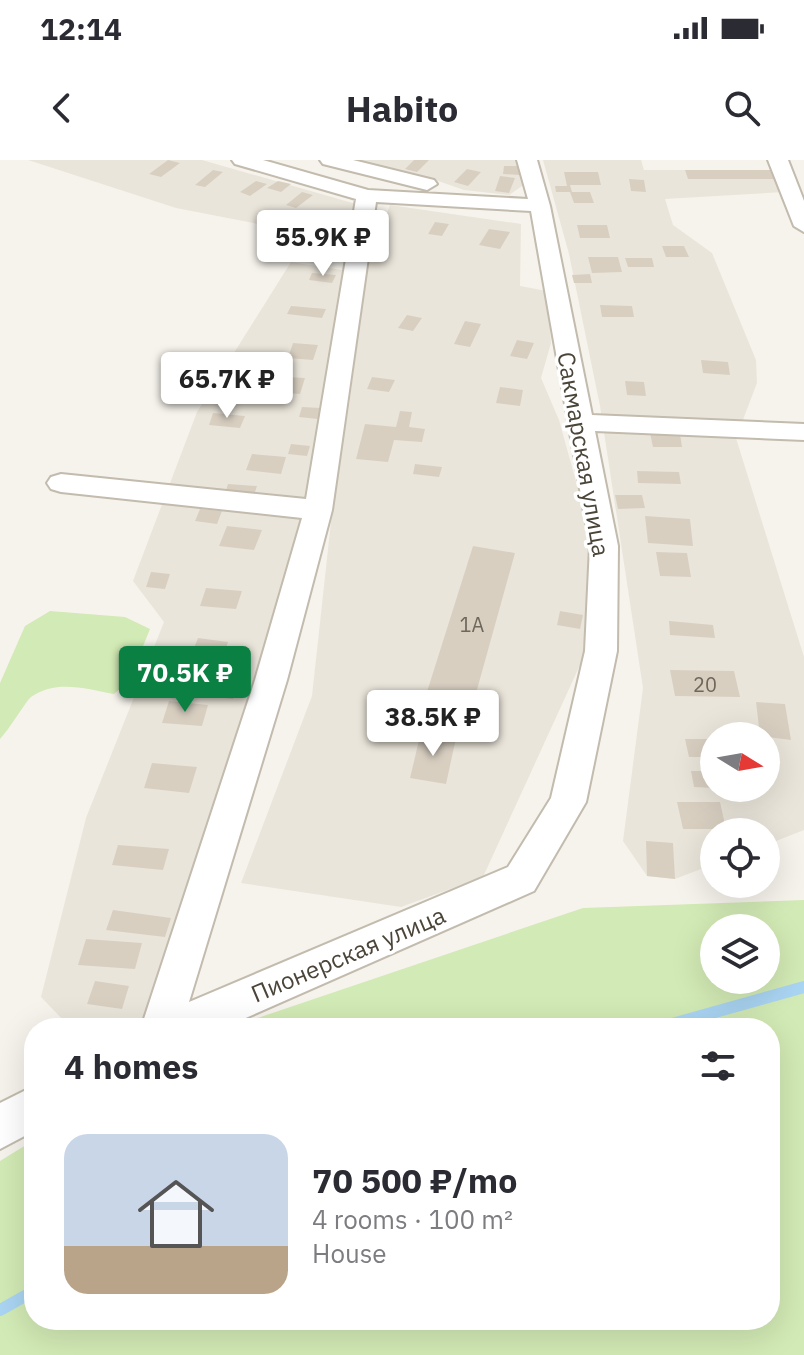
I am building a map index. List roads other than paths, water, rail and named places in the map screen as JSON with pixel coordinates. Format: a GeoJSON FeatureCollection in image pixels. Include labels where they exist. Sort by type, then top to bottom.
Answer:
{"type":"FeatureCollection","features":[{"type":"Feature","properties":{"kind":"street"},"geometry":{"type":"LineString","coordinates":[[242,160],[367,196],[540,206]]}},
{"type":"Feature","properties":{"kind":"street"},"geometry":{"type":"LineString","coordinates":[[330,160],[424,183],[469,200]]}},
{"type":"Feature","properties":{"kind":"street","name":"Сакмарская улица"},"geometry":{"type":"LineString","coordinates":[[521,879],[568,802],[601,651],[604,546],[540,206],[527,160]]}},
{"type":"Feature","properties":{"kind":"street"},"geometry":{"type":"LineString","coordinates":[[778,160],[804,226]]}},
{"type":"Feature","properties":{"kind":"street"},"geometry":{"type":"LineString","coordinates":[[164,1018],[271,680],[318,510],[367,196]]}},
{"type":"Feature","properties":{"kind":"street"},"geometry":{"type":"LineString","coordinates":[[581,422],[804,432]]}},
{"type":"Feature","properties":{"kind":"street"},"geometry":{"type":"LineString","coordinates":[[61,483],[318,510]]}},
{"type":"Feature","properties":{"kind":"street","name":"Пионерская улица"},"geometry":{"type":"LineString","coordinates":[[199,1018],[521,879]]}},
{"type":"Feature","properties":{"kind":"street"},"geometry":{"type":"LineString","coordinates":[[0,1127],[24,1113]]}},
{"type":"Feature","properties":{"kind":"waterway"},"geometry":{"type":"LineString","coordinates":[[694,1018],[804,987]]}},
{"type":"Feature","properties":{"kind":"waterway"},"geometry":{"type":"LineString","coordinates":[[0,1310],[24,1297]]}}]}
